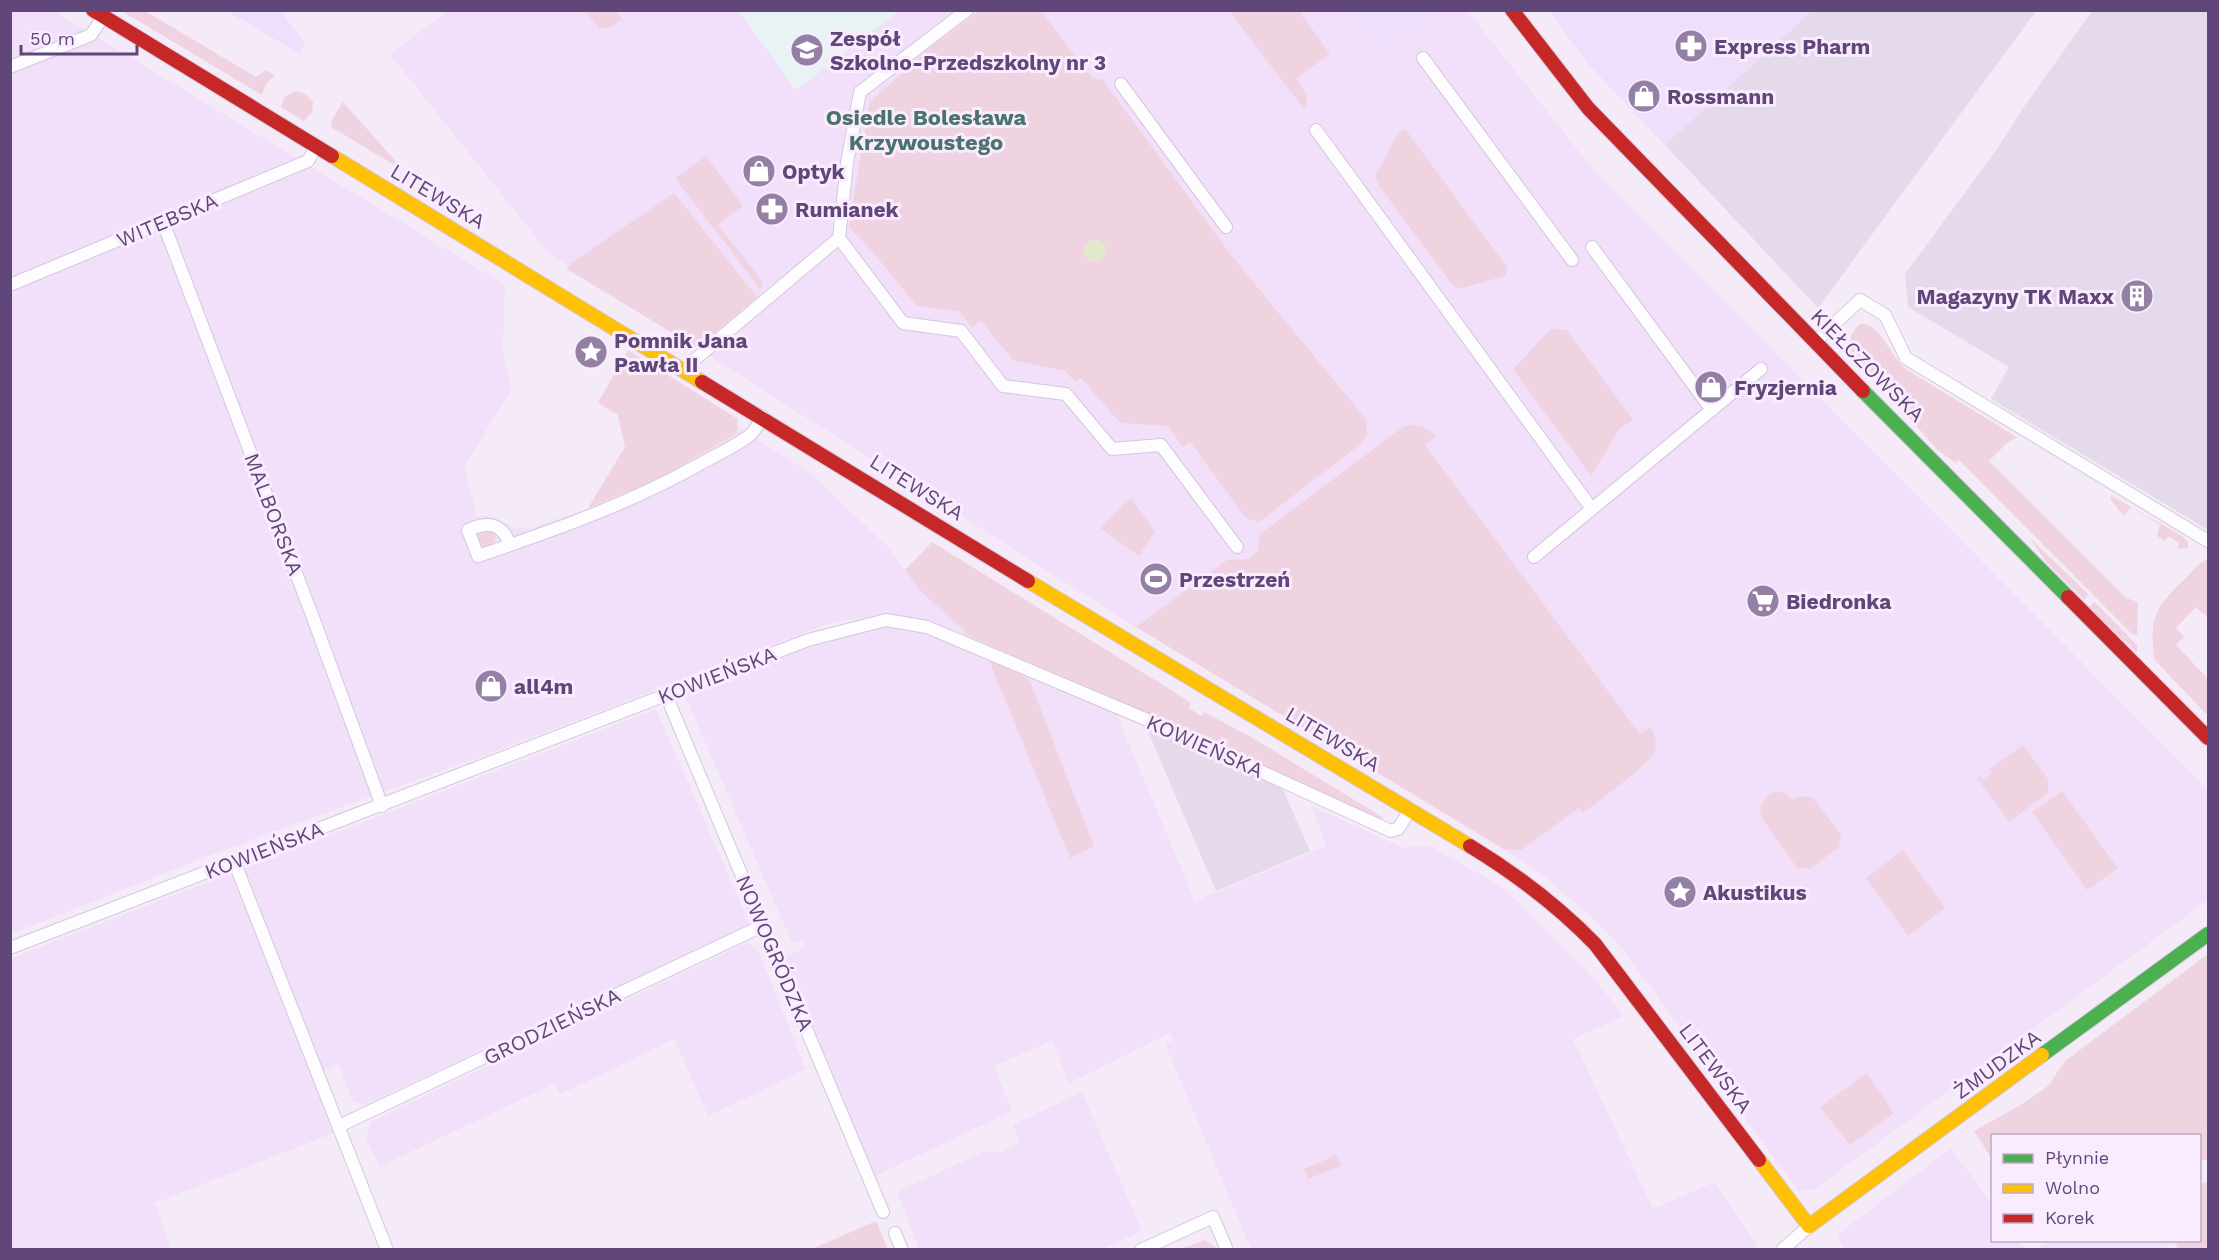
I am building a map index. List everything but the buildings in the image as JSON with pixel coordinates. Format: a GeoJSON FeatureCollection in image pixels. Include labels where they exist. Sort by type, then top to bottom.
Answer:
{"type":"FeatureCollection","features":[{"type":"Feature","properties":{"kind":"street"},"geometry":{"type":"LineString","coordinates":[[688,371],[693,361],[838,238],[847,162],[860,92],[967,10]]}},
{"type":"Feature","properties":{"kind":"street","name":"KIEŁCZOWSKA"},"geometry":{"type":"LineString","coordinates":[[1512,10],[1588,108],[1815,342],[2208,738]]}},
{"type":"Feature","properties":{"kind":"street"},"geometry":{"type":"LineString","coordinates":[[10,67],[91,35],[98,14]]}},
{"type":"Feature","properties":{"kind":"street","name":"LITEWSKA"},"geometry":{"type":"LineString","coordinates":[[98,14],[762,416],[1043,590],[1514,872],[1568,916],[1595,944],[1809,1226]]}},
{"type":"Feature","properties":{"kind":"street"},"geometry":{"type":"LineString","coordinates":[[1423,58],[1572,260]]}},
{"type":"Feature","properties":{"kind":"street"},"geometry":{"type":"LineString","coordinates":[[1121,84],[1226,227]]}},
{"type":"Feature","properties":{"kind":"street"},"geometry":{"type":"LineString","coordinates":[[1316,130],[1592,509]]}},
{"type":"Feature","properties":{"kind":"street","name":"WITEBSKA"},"geometry":{"type":"LineString","coordinates":[[10,285],[308,161],[316,147]]}},
{"type":"Feature","properties":{"kind":"street","name":"MALBORSKA"},"geometry":{"type":"LineString","coordinates":[[162,222],[315,623],[382,806]]}},
{"type":"Feature","properties":{"kind":"street"},"geometry":{"type":"LineString","coordinates":[[838,238],[903,323],[961,331],[1003,386],[1066,394],[1112,449],[1161,445],[1237,547]]}},
{"type":"Feature","properties":{"kind":"street"},"geometry":{"type":"LineString","coordinates":[[1592,247],[1712,410]]}},
{"type":"Feature","properties":{"kind":"street"},"geometry":{"type":"LineString","coordinates":[[1815,342],[1860,300],[1885,315],[1905,358],[2208,542]]}},
{"type":"Feature","properties":{"kind":"street"},"geometry":{"type":"LineString","coordinates":[[1534,557],[1761,369]]}},
{"type":"Feature","properties":{"kind":"street"},"geometry":{"type":"LineString","coordinates":[[510,546],[658,488],[751,434],[762,416]]}},
{"type":"Feature","properties":{"kind":"street","name":"KOWIEŃSKA"},"geometry":{"type":"LineString","coordinates":[[10,948],[823,634],[886,620],[927,627],[1156,724],[1391,831],[1398,829],[1410,810]]}},
{"type":"Feature","properties":{"kind":"street","name":"NOWOGRÓDZKA"},"geometry":{"type":"LineString","coordinates":[[666,694],[883,1212]]}},
{"type":"Feature","properties":{"kind":"street"},"geometry":{"type":"LineString","coordinates":[[234,861],[387,1250]]}},
{"type":"Feature","properties":{"kind":"street","name":"GRODZIEŃSKA"},"geometry":{"type":"LineString","coordinates":[[339,1126],[764,925]]}},
{"type":"Feature","properties":{"kind":"street","name":"ŻMUDZKA"},"geometry":{"type":"LineString","coordinates":[[1782,1250],[1809,1226],[2208,934]]}},
{"type":"Feature","properties":{"kind":"street"},"geometry":{"type":"LineString","coordinates":[[1141,1250],[1213,1217],[1227,1250]]}},
{"type":"Feature","properties":{"kind":"street"},"geometry":{"type":"LineString","coordinates":[[895,1233],[902,1250]]}},
{"type":"Feature","properties":{"kind":"shaded area"},"geometry":{"type":"Polygon","coordinates":[[[449,10],[1468,11],[1588,163],[2208,790],[2208,900],[1815,1189],[1799,1191],[1714,1077],[1715,1064],[1691,1042],[1620,946],[1586,912],[1534,868],[1126,621],[549,254],[390,54],[449,10]]]}},
{"type":"Feature","properties":{"kind":"shaded area"},"geometry":{"type":"Polygon","coordinates":[[[1813,10],[2036,11],[1818,308],[1665,145],[1813,10]]]}},
{"type":"Feature","properties":{"kind":"shaded area"},"geometry":{"type":"Polygon","coordinates":[[[11,11],[54,11],[505,285],[503,348],[511,391],[464,466],[477,516],[491,516],[516,528],[528,529],[595,506],[737,433],[737,426],[810,473],[888,547],[922,593],[965,631],[964,634],[924,620],[885,614],[831,623],[491,753],[221,851],[11,934],[11,11]]]}},
{"type":"Feature","properties":{"kind":"shaded area"},"geometry":{"type":"Polygon","coordinates":[[[122,11],[145,11],[256,77],[266,70],[275,76],[266,84],[262,95],[122,11]]]}},
{"type":"Feature","properties":{"kind":"shaded area"},"geometry":{"type":"Polygon","coordinates":[[[227,11],[281,11],[305,44],[300,54],[227,11]]]}},
{"type":"Feature","properties":{"kind":"shaded area"},"geometry":{"type":"Polygon","coordinates":[[[585,11],[616,11],[622,19],[609,28],[600,29],[585,11]]]}},
{"type":"Feature","properties":{"kind":"shaded area","name":"Zespół Szkolno-Przedszkolny nr 3"},"geometry":{"type":"Polygon","coordinates":[[[739,11],[899,11],[796,90],[739,11]]]}},
{"type":"Feature","properties":{"kind":"shaded area"},"geometry":{"type":"Polygon","coordinates":[[[979,11],[1041,11],[1092,78],[1103,80],[1231,255],[1366,419],[1367,433],[1362,443],[1259,522],[1246,518],[1190,442],[1183,447],[1168,426],[1120,423],[1081,378],[1075,382],[1065,371],[1013,360],[981,321],[972,328],[959,311],[917,306],[849,227],[869,103],[928,49],[979,11]]]}},
{"type":"Feature","properties":{"kind":"shaded area"},"geometry":{"type":"Polygon","coordinates":[[[1229,11],[1299,11],[1330,54],[1296,79],[1307,95],[1305,110],[1229,11]]]}},
{"type":"Feature","properties":{"kind":"shaded area"},"geometry":{"type":"Polygon","coordinates":[[[1350,11],[1439,11],[1400,35],[1382,51],[1350,11]]]}},
{"type":"Feature","properties":{"kind":"shaded area"},"geometry":{"type":"Polygon","coordinates":[[[1549,11],[1813,11],[1665,145],[1589,65],[1549,11]]]}},
{"type":"Feature","properties":{"kind":"shaded area"},"geometry":{"type":"Polygon","coordinates":[[[2092,11],[2208,11],[2208,530],[1991,399],[2009,367],[1908,307],[1905,274],[1995,152],[2021,111],[2092,11]]]}},
{"type":"Feature","properties":{"kind":"shaded area"},"geometry":{"type":"Polygon","coordinates":[[[295,91],[306,94],[313,102],[312,112],[304,121],[281,107],[284,98],[295,91]]]}},
{"type":"Feature","properties":{"kind":"shaded area"},"geometry":{"type":"Polygon","coordinates":[[[343,102],[401,169],[331,127],[333,118],[343,102]]]}},
{"type":"Feature","properties":{"kind":"shaded area"},"geometry":{"type":"Polygon","coordinates":[[[1405,129],[1508,268],[1505,276],[1459,289],[1451,283],[1378,184],[1375,176],[1399,132],[1405,129]]]}},
{"type":"Feature","properties":{"kind":"shaded area"},"geometry":{"type":"Polygon","coordinates":[[[706,156],[743,206],[718,225],[763,282],[761,290],[675,178],[706,156]]]}},
{"type":"Feature","properties":{"kind":"shaded area"},"geometry":{"type":"Polygon","coordinates":[[[674,193],[757,297],[697,348],[567,269],[571,263],[674,193]]]}},
{"type":"Feature","properties":{"kind":"shaded area"},"geometry":{"type":"Polygon","coordinates":[[[1091,240],[1099,240],[1106,247],[1106,255],[1099,262],[1091,262],[1084,255],[1084,247],[1091,240]]]}},
{"type":"Feature","properties":{"kind":"shaded area"},"geometry":{"type":"Polygon","coordinates":[[[1860,324],[1874,328],[1907,370],[2017,437],[2007,443],[1989,461],[2126,598],[2138,602],[2137,635],[2133,635],[1959,460],[1955,463],[1937,449],[1854,356],[1850,348],[1850,340],[1860,324]]]}},
{"type":"Feature","properties":{"kind":"shaded area"},"geometry":{"type":"Polygon","coordinates":[[[1551,329],[1567,330],[1633,420],[1620,428],[1591,476],[1513,369],[1551,329]]]}},
{"type":"Feature","properties":{"kind":"shaded area"},"geometry":{"type":"Polygon","coordinates":[[[628,350],[738,419],[737,433],[657,480],[588,508],[625,447],[618,415],[598,403],[628,350]]]}},
{"type":"Feature","properties":{"kind":"shaded area"},"geometry":{"type":"Polygon","coordinates":[[[1422,426],[1436,436],[1425,445],[1640,734],[1650,727],[1655,738],[1655,750],[1634,773],[1583,813],[1579,808],[1521,850],[1506,850],[1136,627],[1227,560],[1249,559],[1258,550],[1259,535],[1403,427],[1422,426]]]}},
{"type":"Feature","properties":{"kind":"shaded area"},"geometry":{"type":"Polygon","coordinates":[[[2112,496],[2182,536],[2188,542],[2188,548],[2178,549],[2179,543],[2168,536],[2165,541],[2157,536],[2160,525],[2131,507],[2124,516],[2110,499],[2112,496]]]}},
{"type":"Feature","properties":{"kind":"shaded area"},"geometry":{"type":"Polygon","coordinates":[[[1131,498],[1155,531],[1139,556],[1100,528],[1131,498]]]}},
{"type":"Feature","properties":{"kind":"shaded area"},"geometry":{"type":"Polygon","coordinates":[[[486,529],[494,534],[495,538],[490,546],[486,547],[478,542],[477,538],[482,530],[486,529]]]}},
{"type":"Feature","properties":{"kind":"shaded area"},"geometry":{"type":"Polygon","coordinates":[[[2029,537],[2088,594],[2084,600],[2047,563],[2029,537]]]}},
{"type":"Feature","properties":{"kind":"shaded area"},"geometry":{"type":"Polygon","coordinates":[[[932,542],[1168,688],[1191,703],[1189,708],[1201,716],[1204,712],[1251,737],[1384,818],[1371,819],[1213,743],[964,634],[965,631],[922,593],[905,570],[932,542]]]}},
{"type":"Feature","properties":{"kind":"shaded area"},"geometry":{"type":"Polygon","coordinates":[[[2208,559],[2208,614],[2206,616],[2196,607],[2176,628],[2184,637],[2176,645],[2208,679],[2208,716],[2154,659],[2153,633],[2160,606],[2198,565],[2208,559]]]}},
{"type":"Feature","properties":{"kind":"shaded area"},"geometry":{"type":"Polygon","coordinates":[[[2095,602],[2137,645],[2137,653],[2089,607],[2095,602]]]}},
{"type":"Feature","properties":{"kind":"shaded area"},"geometry":{"type":"Polygon","coordinates":[[[887,624],[945,640],[988,658],[1094,846],[1029,679],[1116,713],[1195,901],[1327,846],[1311,806],[1404,848],[1428,845],[1504,888],[1587,970],[1624,1016],[1573,1039],[1653,1209],[1714,1182],[1757,1245],[1751,1250],[1251,1249],[1165,1044],[1173,1040],[1170,1033],[1069,1083],[1052,1041],[994,1066],[1012,1111],[873,1177],[784,957],[806,947],[803,939],[792,943],[686,698],[737,679],[736,674],[793,651],[842,634],[887,624]]]}},
{"type":"Feature","properties":{"kind":"shaded area"},"geometry":{"type":"Polygon","coordinates":[[[988,658],[1029,679],[1094,846],[1070,858],[988,658]]]}},
{"type":"Feature","properties":{"kind":"shaded area"},"geometry":{"type":"Polygon","coordinates":[[[656,709],[750,925],[364,1105],[352,1100],[338,1064],[313,1076],[336,1132],[155,1203],[171,1249],[11,1250],[11,958],[656,709]]]}},
{"type":"Feature","properties":{"kind":"shaded area"},"geometry":{"type":"Polygon","coordinates":[[[1145,724],[1281,785],[1310,851],[1216,891],[1145,724]]]}},
{"type":"Feature","properties":{"kind":"shaded area"},"geometry":{"type":"Polygon","coordinates":[[[2023,745],[2048,779],[2048,793],[2009,822],[1977,778],[1980,776],[1983,780],[1992,773],[1990,769],[2023,745]]]}},
{"type":"Feature","properties":{"kind":"shaded area"},"geometry":{"type":"Polygon","coordinates":[[[2062,791],[2118,868],[2087,890],[2032,812],[2062,791]]]}},
{"type":"Feature","properties":{"kind":"shaded area"},"geometry":{"type":"Polygon","coordinates":[[[1775,792],[1782,792],[1793,800],[1800,796],[1813,798],[1841,835],[1839,847],[1810,869],[1797,868],[1761,817],[1760,809],[1763,801],[1775,792]]]}},
{"type":"Feature","properties":{"kind":"shaded area"},"geometry":{"type":"Polygon","coordinates":[[[1903,850],[1945,908],[1908,936],[1866,878],[1903,850]]]}},
{"type":"Feature","properties":{"kind":"shaded area"},"geometry":{"type":"Polygon","coordinates":[[[748,942],[758,951],[806,1069],[708,1116],[674,1039],[559,1095],[554,1084],[379,1167],[366,1137],[372,1121],[748,942]]]}},
{"type":"Feature","properties":{"kind":"shaded area"},"geometry":{"type":"Polygon","coordinates":[[[2208,954],[2208,1159],[2201,1161],[2201,1134],[1991,1134],[1990,1156],[1974,1131],[2019,1106],[2048,1086],[2065,1061],[2208,954]]]}},
{"type":"Feature","properties":{"kind":"shaded area"},"geometry":{"type":"Polygon","coordinates":[[[1867,1073],[1894,1113],[1850,1145],[1820,1107],[1867,1073]]]}},
{"type":"Feature","properties":{"kind":"shaded area"},"geometry":{"type":"Polygon","coordinates":[[[1082,1092],[1142,1231],[1102,1249],[919,1249],[897,1192],[985,1151],[1000,1153],[1020,1143],[1013,1125],[1082,1092]]]}},
{"type":"Feature","properties":{"kind":"shaded area"},"geometry":{"type":"Polygon","coordinates":[[[1951,1148],[1991,1204],[1991,1242],[2020,1242],[2025,1249],[1845,1249],[1836,1236],[1951,1148]]]}},
{"type":"Feature","properties":{"kind":"shaded area"},"geometry":{"type":"Polygon","coordinates":[[[1336,1155],[1341,1166],[1308,1179],[1304,1169],[1336,1155]]]}},
{"type":"Feature","properties":{"kind":"shaded area"},"geometry":{"type":"Polygon","coordinates":[[[2208,1181],[2208,1249],[2178,1249],[2174,1242],[2201,1242],[2201,1184],[2208,1181]]]}},
{"type":"Feature","properties":{"kind":"shaded area"},"geometry":{"type":"Polygon","coordinates":[[[876,1221],[888,1249],[812,1249],[876,1221]]]}},
{"type":"Feature","properties":{"kind":"shaded area"},"geometry":{"type":"Polygon","coordinates":[[[1205,1240],[1218,1249],[1181,1249],[1205,1240]]]}},
{"type":"Feature","properties":{"kind":"shaded area"},"geometry":{"type":"Polygon","coordinates":[[[2050,1242],[2169,1242],[2165,1249],[2035,1249],[2050,1242]]]}},
{"type":"Feature","properties":{"kind":"traffic: fast"},"geometry":{"type":"LineString","coordinates":[[1863,391],[2068,597]]}},
{"type":"Feature","properties":{"kind":"traffic: fast"},"geometry":{"type":"LineString","coordinates":[[2042,1055],[2208,934]]}},
{"type":"Feature","properties":{"kind":"traffic: slow"},"geometry":{"type":"LineString","coordinates":[[332,156],[702,382]]}},
{"type":"Feature","properties":{"kind":"traffic: slow"},"geometry":{"type":"LineString","coordinates":[[1028,581],[1470,846]]}},
{"type":"Feature","properties":{"kind":"traffic: slow"},"geometry":{"type":"LineString","coordinates":[[1759,1160],[1809,1226],[2042,1055]]}},
{"type":"Feature","properties":{"kind":"traffic: jam"},"geometry":{"type":"LineString","coordinates":[[93,10],[332,156]]}},
{"type":"Feature","properties":{"kind":"traffic: jam"},"geometry":{"type":"LineString","coordinates":[[1512,10],[1588,108],[1863,391]]}},
{"type":"Feature","properties":{"kind":"traffic: jam"},"geometry":{"type":"LineString","coordinates":[[702,382],[1028,581]]}},
{"type":"Feature","properties":{"kind":"traffic: jam"},"geometry":{"type":"LineString","coordinates":[[2068,597],[2208,738]]}},
{"type":"Feature","properties":{"kind":"traffic: jam"},"geometry":{"type":"LineString","coordinates":[[1470,846],[1536,891],[1595,944],[1759,1160]]}},
{"type":"Feature","properties":{"kind":"place","name":"Express Pharm"},"geometry":{"type":"Point","coordinates":[1691,46]}},
{"type":"Feature","properties":{"kind":"place","name":"Zespół Szkolno-Przedszkolny nr 3"},"geometry":{"type":"Point","coordinates":[807,50]}},
{"type":"Feature","properties":{"kind":"place","name":"Rossmann"},"geometry":{"type":"Point","coordinates":[1644,96]}},
{"type":"Feature","properties":{"kind":"place","name":"Optyk"},"geometry":{"type":"Point","coordinates":[759,171]}},
{"type":"Feature","properties":{"kind":"place","name":"Rumianek"},"geometry":{"type":"Point","coordinates":[772,209]}},
{"type":"Feature","properties":{"kind":"place","name":"Magazyny TK Maxx"},"geometry":{"type":"Point","coordinates":[2137,296]}},
{"type":"Feature","properties":{"kind":"place","name":"Pomnik Jana Pawła II"},"geometry":{"type":"Point","coordinates":[591,352]}},
{"type":"Feature","properties":{"kind":"place","name":"Fryzjernia"},"geometry":{"type":"Point","coordinates":[1711,387]}},
{"type":"Feature","properties":{"kind":"place","name":"Przestrzeń"},"geometry":{"type":"Point","coordinates":[1156,579]}},
{"type":"Feature","properties":{"kind":"place","name":"Biedronka"},"geometry":{"type":"Point","coordinates":[1763,601]}},
{"type":"Feature","properties":{"kind":"place","name":"all4m"},"geometry":{"type":"Point","coordinates":[491,686]}},
{"type":"Feature","properties":{"kind":"place","name":"Akustikus"},"geometry":{"type":"Point","coordinates":[1680,892]}},
{"type":"Feature","properties":{"kind":"district","name":"Osiedle Bolesława Krzywoustego"},"geometry":{"type":"Point","coordinates":[926,130]}}]}
